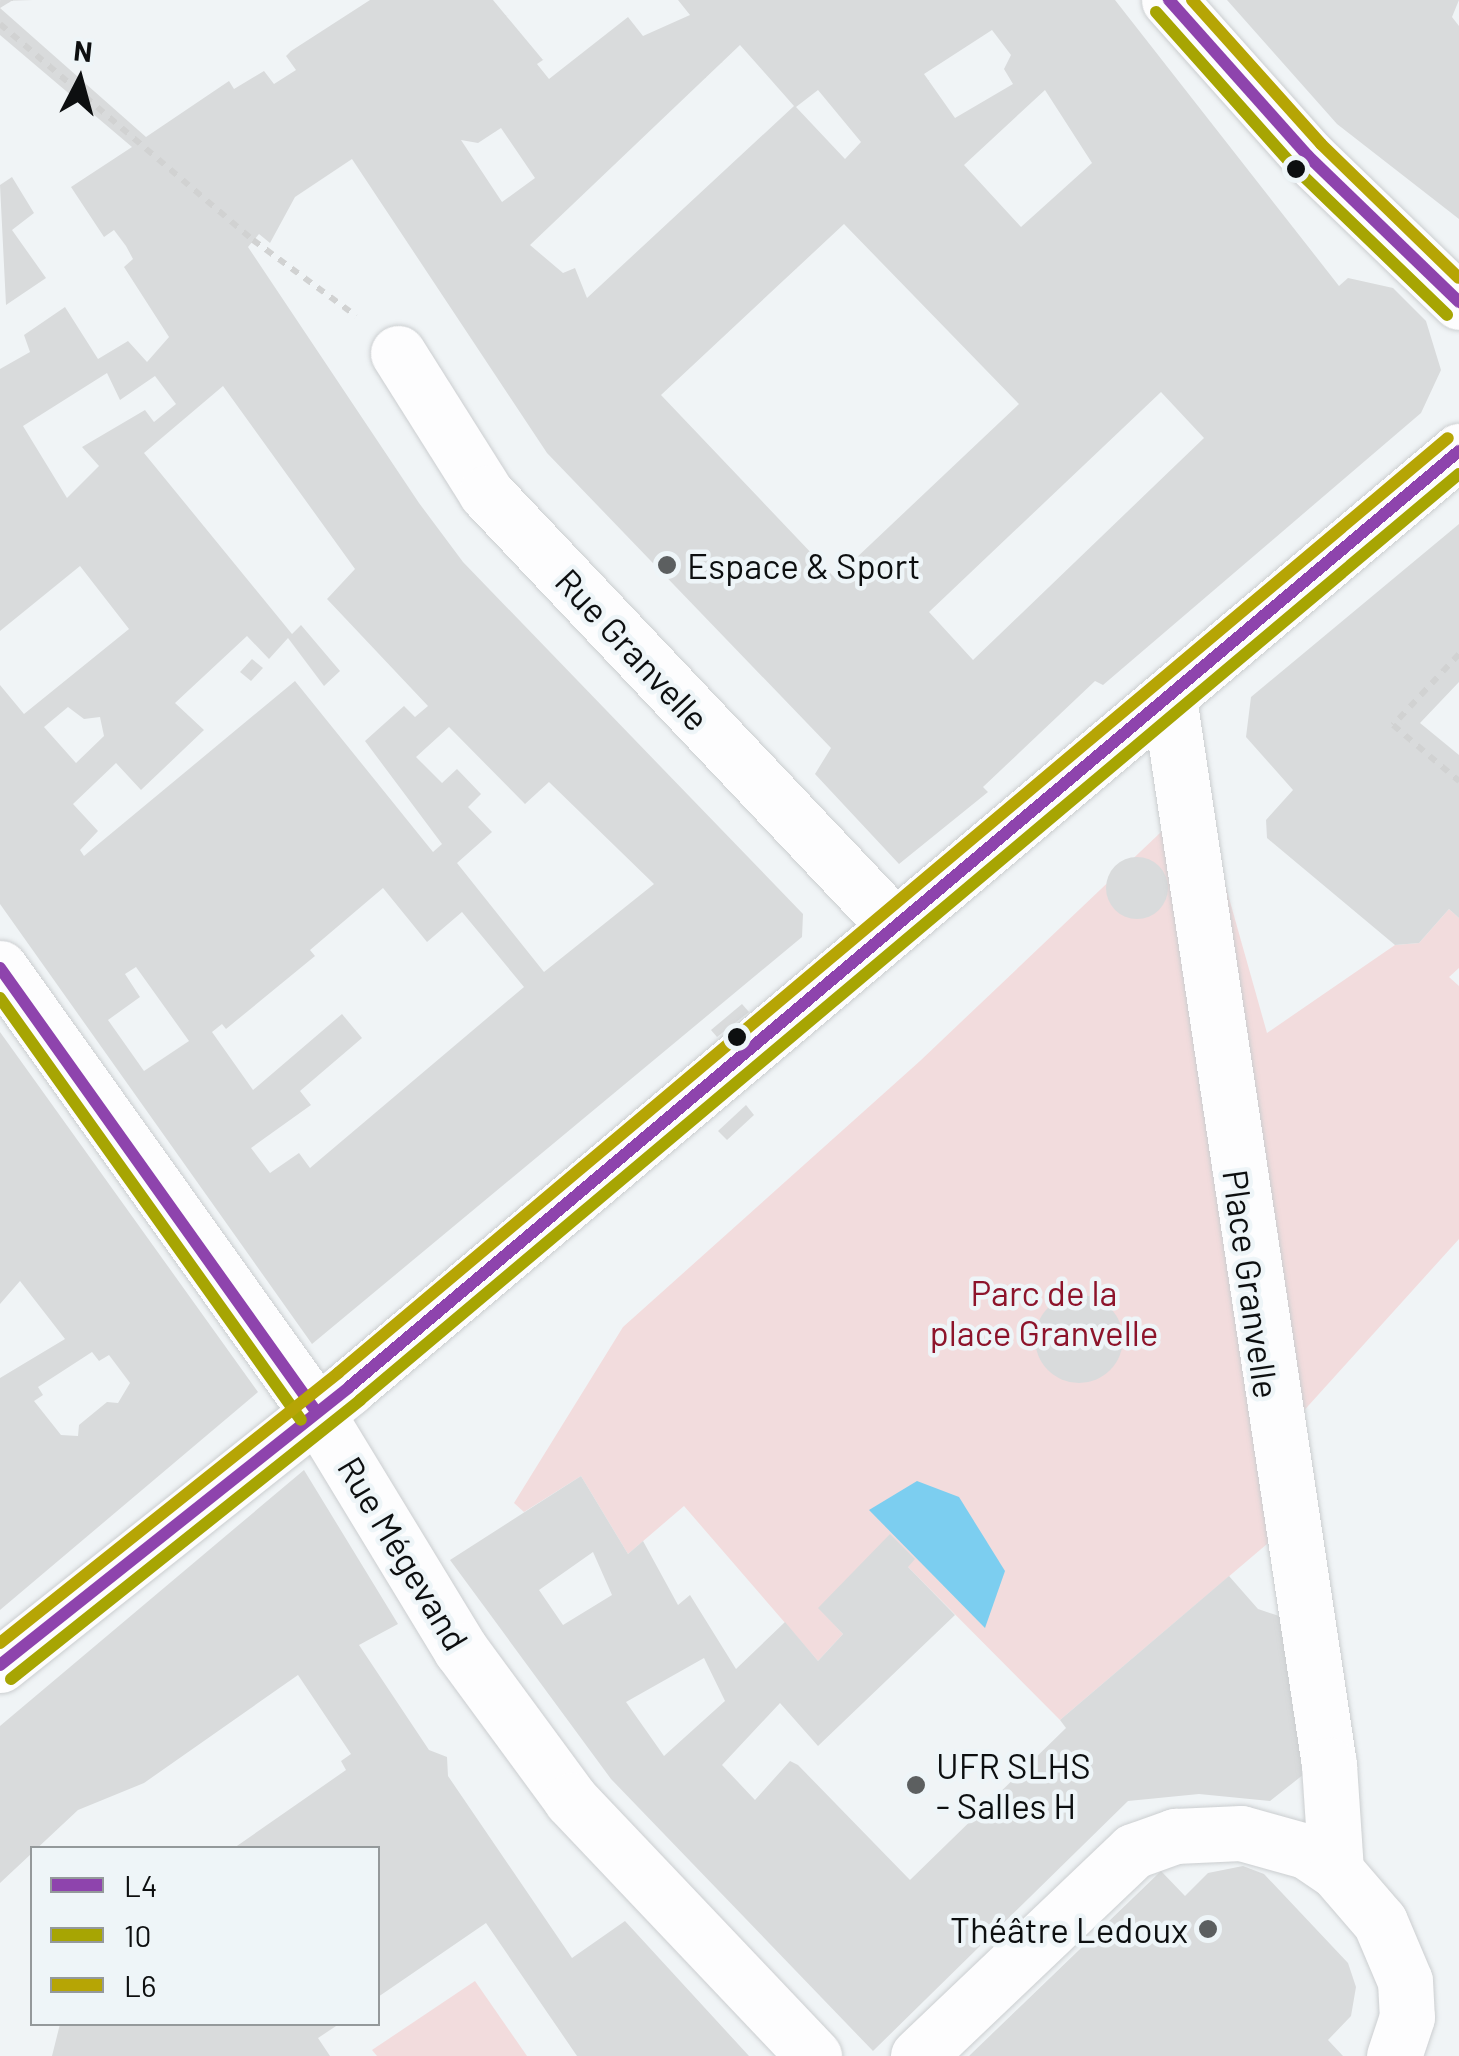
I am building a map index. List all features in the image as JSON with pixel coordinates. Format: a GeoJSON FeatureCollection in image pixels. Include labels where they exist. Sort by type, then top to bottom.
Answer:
{"type":"FeatureCollection","features":[{"type":"Feature","properties":{"kind":"street"},"geometry":{"type":"LineString","coordinates":[[1169,0],[1308,156],[1459,302]]}},
{"type":"Feature","properties":{"kind":"street","name":"Rue Granvelle"},"geometry":{"type":"LineString","coordinates":[[384,340],[486,493],[894,925]]}},
{"type":"Feature","properties":{"kind":"street"},"geometry":{"type":"LineString","coordinates":[[0,1665],[315,1410],[1459,451]]}},
{"type":"Feature","properties":{"kind":"street","name":"Place Granvelle"},"geometry":{"type":"LineString","coordinates":[[1169,698],[1329,1766],[1336,1870]]}},
{"type":"Feature","properties":{"kind":"street","name":"Rue Mégevand"},"geometry":{"type":"LineString","coordinates":[[0,968],[315,1410],[460,1650],[571,1800],[814,2056]]}},
{"type":"Feature","properties":{"kind":"street"},"geometry":{"type":"LineString","coordinates":[[918,2056],[1134,1851],[1175,1836],[1241,1833],[1306,1851],[1336,1870],[1380,1922],[1405,1981],[1407,2017],[1394,2056]]}},
{"type":"Feature","properties":{"kind":"path"},"geometry":{"type":"LineString","coordinates":[[0,24],[253,240],[384,340]]}},
{"type":"Feature","properties":{"kind":"path"},"geometry":{"type":"LineString","coordinates":[[1459,654],[1393,726],[1459,781]]}},
{"type":"Feature","properties":{"kind":"green space","name":"Parc de la place Granvelle"},"geometry":{"type":"Polygon","coordinates":[[[1200,795],[1267,1033],[1395,945],[1419,943],[1449,909],[1459,918],[1459,968],[1449,977],[1459,986],[1459,1239],[1290,1426],[1287,1527],[1060,1720],[908,1567],[819,1608],[843,1634],[818,1661],[684,1506],[628,1554],[581,1476],[524,1512],[514,1503],[623,1327],[920,1061],[1200,795]]]}},
{"type":"Feature","properties":{"kind":"green space"},"geometry":{"type":"Polygon","coordinates":[[[475,1981],[527,2056],[377,2056],[372,2050],[475,1981]]]}},
{"type":"Feature","properties":{"kind":"water"},"geometry":{"type":"Polygon","coordinates":[[[917,1481],[959,1497],[1005,1571],[985,1628],[869,1510],[917,1481]]]}},
{"type":"Feature","properties":{"kind":"building"},"geometry":{"type":"Polygon","coordinates":[[[370,0],[493,0],[543,60],[537,64],[549,79],[628,17],[643,36],[690,15],[678,0],[1115,0],[1339,286],[1348,278],[1393,288],[1426,321],[1441,370],[1421,413],[1103,685],[1095,681],[983,787],[988,792],[899,864],[815,774],[831,748],[547,453],[352,159],[295,197],[270,243],[259,234],[248,247],[419,503],[463,562],[803,914],[802,937],[312,1344],[0,904],[0,685],[24,714],[129,629],[80,566],[0,631],[0,369],[30,352],[24,335],[65,307],[98,359],[128,341],[147,362],[169,337],[124,267],[133,259],[126,246],[114,230],[104,237],[71,187],[132,147],[0,35],[0,8],[146,137],[229,81],[234,89],[264,71],[274,84],[296,70],[286,56],[291,51],[370,0]],[[992,30],[924,74],[955,118],[1013,84],[1004,69],[1011,55],[992,30]],[[740,45],[530,245],[563,273],[575,268],[587,298],[794,106],[740,45]],[[818,90],[796,107],[845,159],[861,142],[818,90]],[[1045,90],[964,165],[1021,227],[1092,163],[1045,90]],[[501,128],[478,143],[461,140],[502,202],[535,178],[501,128]],[[844,224],[661,395],[835,578],[1019,404],[844,224]],[[107,373],[23,426],[67,498],[99,466],[82,447],[145,410],[154,422],[176,404],[155,376],[120,400],[107,373]],[[223,386],[144,453],[292,634],[301,625],[340,671],[324,686],[288,638],[269,659],[247,636],[175,703],[204,730],[141,790],[116,763],[73,804],[98,831],[80,850],[84,856],[295,681],[433,852],[442,844],[365,741],[404,706],[415,717],[428,706],[327,599],[355,569],[223,386]],[[1161,392],[929,612],[973,660],[1204,438],[1161,392]],[[68,707],[44,727],[76,763],[104,736],[100,717],[84,719],[68,707]],[[449,727],[416,757],[442,783],[457,769],[481,794],[468,807],[492,832],[457,863],[544,972],[654,884],[549,782],[525,804],[449,727]],[[383,888],[310,950],[315,956],[226,1029],[222,1024],[212,1032],[253,1090],[342,1014],[362,1038],[300,1091],[311,1105],[251,1148],[270,1173],[299,1153],[310,1168],[524,987],[462,912],[427,942],[383,888]],[[136,967],[125,974],[140,997],[108,1020],[144,1071],[189,1041],[136,967]]]}},
{"type":"Feature","properties":{"kind":"building"},"geometry":{"type":"Polygon","coordinates":[[[1227,0],[1459,0],[1452,17],[1459,26],[1459,219],[1337,124],[1227,0]]]}},
{"type":"Feature","properties":{"kind":"building"},"geometry":{"type":"Polygon","coordinates":[[[12,177],[34,213],[12,230],[46,278],[6,305],[0,185],[12,177]]]}},
{"type":"Feature","properties":{"kind":"building"},"geometry":{"type":"Polygon","coordinates":[[[1459,524],[1459,682],[1420,723],[1459,755],[1459,918],[1449,909],[1419,943],[1395,945],[1267,838],[1266,820],[1293,790],[1246,737],[1251,697],[1459,524]]]}},
{"type":"Feature","properties":{"kind":"building"},"geometry":{"type":"Polygon","coordinates":[[[252,659],[263,668],[251,681],[240,672],[252,659]]]}},
{"type":"Feature","properties":{"kind":"building"},"geometry":{"type":"Polygon","coordinates":[[[1137,857],[1159,866],[1168,888],[1159,910],[1137,919],[1115,910],[1106,888],[1115,866],[1137,857]]]}},
{"type":"Feature","properties":{"kind":"building"},"geometry":{"type":"Polygon","coordinates":[[[742,1004],[749,1012],[717,1037],[711,1030],[742,1004]]]}},
{"type":"Feature","properties":{"kind":"building"},"geometry":{"type":"Polygon","coordinates":[[[0,1032],[258,1392],[0,1610],[0,1378],[65,1339],[20,1281],[0,1304],[0,1032]],[[92,1352],[38,1387],[43,1395],[34,1401],[61,1435],[78,1436],[79,1425],[107,1402],[118,1403],[130,1383],[109,1355],[99,1361],[92,1352]]]}},
{"type":"Feature","properties":{"kind":"building"},"geometry":{"type":"Polygon","coordinates":[[[746,1105],[754,1115],[727,1140],[718,1131],[746,1105]]]}},
{"type":"Feature","properties":{"kind":"building"},"geometry":{"type":"Polygon","coordinates":[[[1079,1295],[1104,1302],[1116,1314],[1123,1339],[1116,1364],[1104,1376],[1079,1383],[1054,1376],[1042,1364],[1035,1339],[1042,1314],[1054,1302],[1079,1295]]]}},
{"type":"Feature","properties":{"kind":"building"},"geometry":{"type":"Polygon","coordinates":[[[304,1470],[398,1624],[359,1645],[429,1750],[447,1757],[448,1776],[572,1958],[625,1921],[749,2056],[577,2056],[486,1923],[380,1996],[380,1846],[237,1846],[346,1770],[341,1761],[351,1754],[298,1675],[144,1783],[78,1810],[40,1846],[30,1846],[30,1855],[0,1883],[0,1726],[304,1470]]]}},
{"type":"Feature","properties":{"kind":"building"},"geometry":{"type":"Polygon","coordinates":[[[581,1476],[628,1554],[643,1541],[678,1605],[690,1595],[736,1669],[785,1622],[818,1661],[843,1634],[818,1608],[890,1534],[915,1559],[908,1567],[955,1615],[818,1746],[780,1703],[722,1765],[755,1800],[790,1761],[798,1765],[910,1880],[1066,1728],[1060,1720],[1229,1576],[1258,1609],[1291,1620],[1318,1763],[1270,1801],[1199,1794],[1128,1801],[873,2051],[611,1779],[450,1560],[581,1476]],[[593,1552],[539,1590],[563,1625],[612,1595],[593,1552]],[[704,1658],[626,1702],[664,1756],[725,1701],[704,1658]]]}},
{"type":"Feature","properties":{"kind":"building","name":"Théâtre Ledoux"},"geometry":{"type":"Polygon","coordinates":[[[1243,1866],[1264,1874],[1348,1963],[1356,1987],[1351,2016],[1328,2040],[1343,2056],[969,2056],[1161,1871],[1185,1896],[1208,1873],[1243,1866]]]}},
{"type":"Feature","properties":{"kind":"building"},"geometry":{"type":"Polygon","coordinates":[[[60,2026],[336,2026],[318,2038],[330,2056],[52,2056],[60,2026]]]}},
{"type":"Feature","properties":{"kind":"transit line","name":"L4"},"geometry":{"type":"LineString","coordinates":[[1169,0],[1308,156],[1459,302]]}},
{"type":"Feature","properties":{"kind":"transit line","name":"L6"},"geometry":{"type":"LineString","coordinates":[[1192,0],[1321,144],[1459,278]]}},
{"type":"Feature","properties":{"kind":"transit line","name":"10"},"geometry":{"type":"LineString","coordinates":[[1156,12],[1296,169],[1447,315]]}},
{"type":"Feature","properties":{"kind":"transit line","name":"L6"},"geometry":{"type":"LineString","coordinates":[[0,1643],[338,1373],[1448,438]]}},
{"type":"Feature","properties":{"kind":"transit line","name":"L4"},"geometry":{"type":"LineString","coordinates":[[0,1665],[349,1387],[1459,451]]}},
{"type":"Feature","properties":{"kind":"transit line","name":"10"},"geometry":{"type":"LineString","coordinates":[[11,1679],[360,1400],[1459,474]]}},
{"type":"Feature","properties":{"kind":"transit line","name":"L4"},"geometry":{"type":"LineString","coordinates":[[0,968],[315,1410]]}},
{"type":"Feature","properties":{"kind":"transit line","name":"10"},"geometry":{"type":"LineString","coordinates":[[0,998],[301,1420]]}},
{"type":"Feature","properties":{"kind":"place","name":"Espace & Sport"},"geometry":{"type":"Point","coordinates":[667,565]}},
{"type":"Feature","properties":{"kind":"place","name":"UFR SLHS - Salles H"},"geometry":{"type":"Point","coordinates":[916,1785]}},
{"type":"Feature","properties":{"kind":"place","name":"Théâtre Ledoux"},"geometry":{"type":"Point","coordinates":[1208,1929]}}]}
